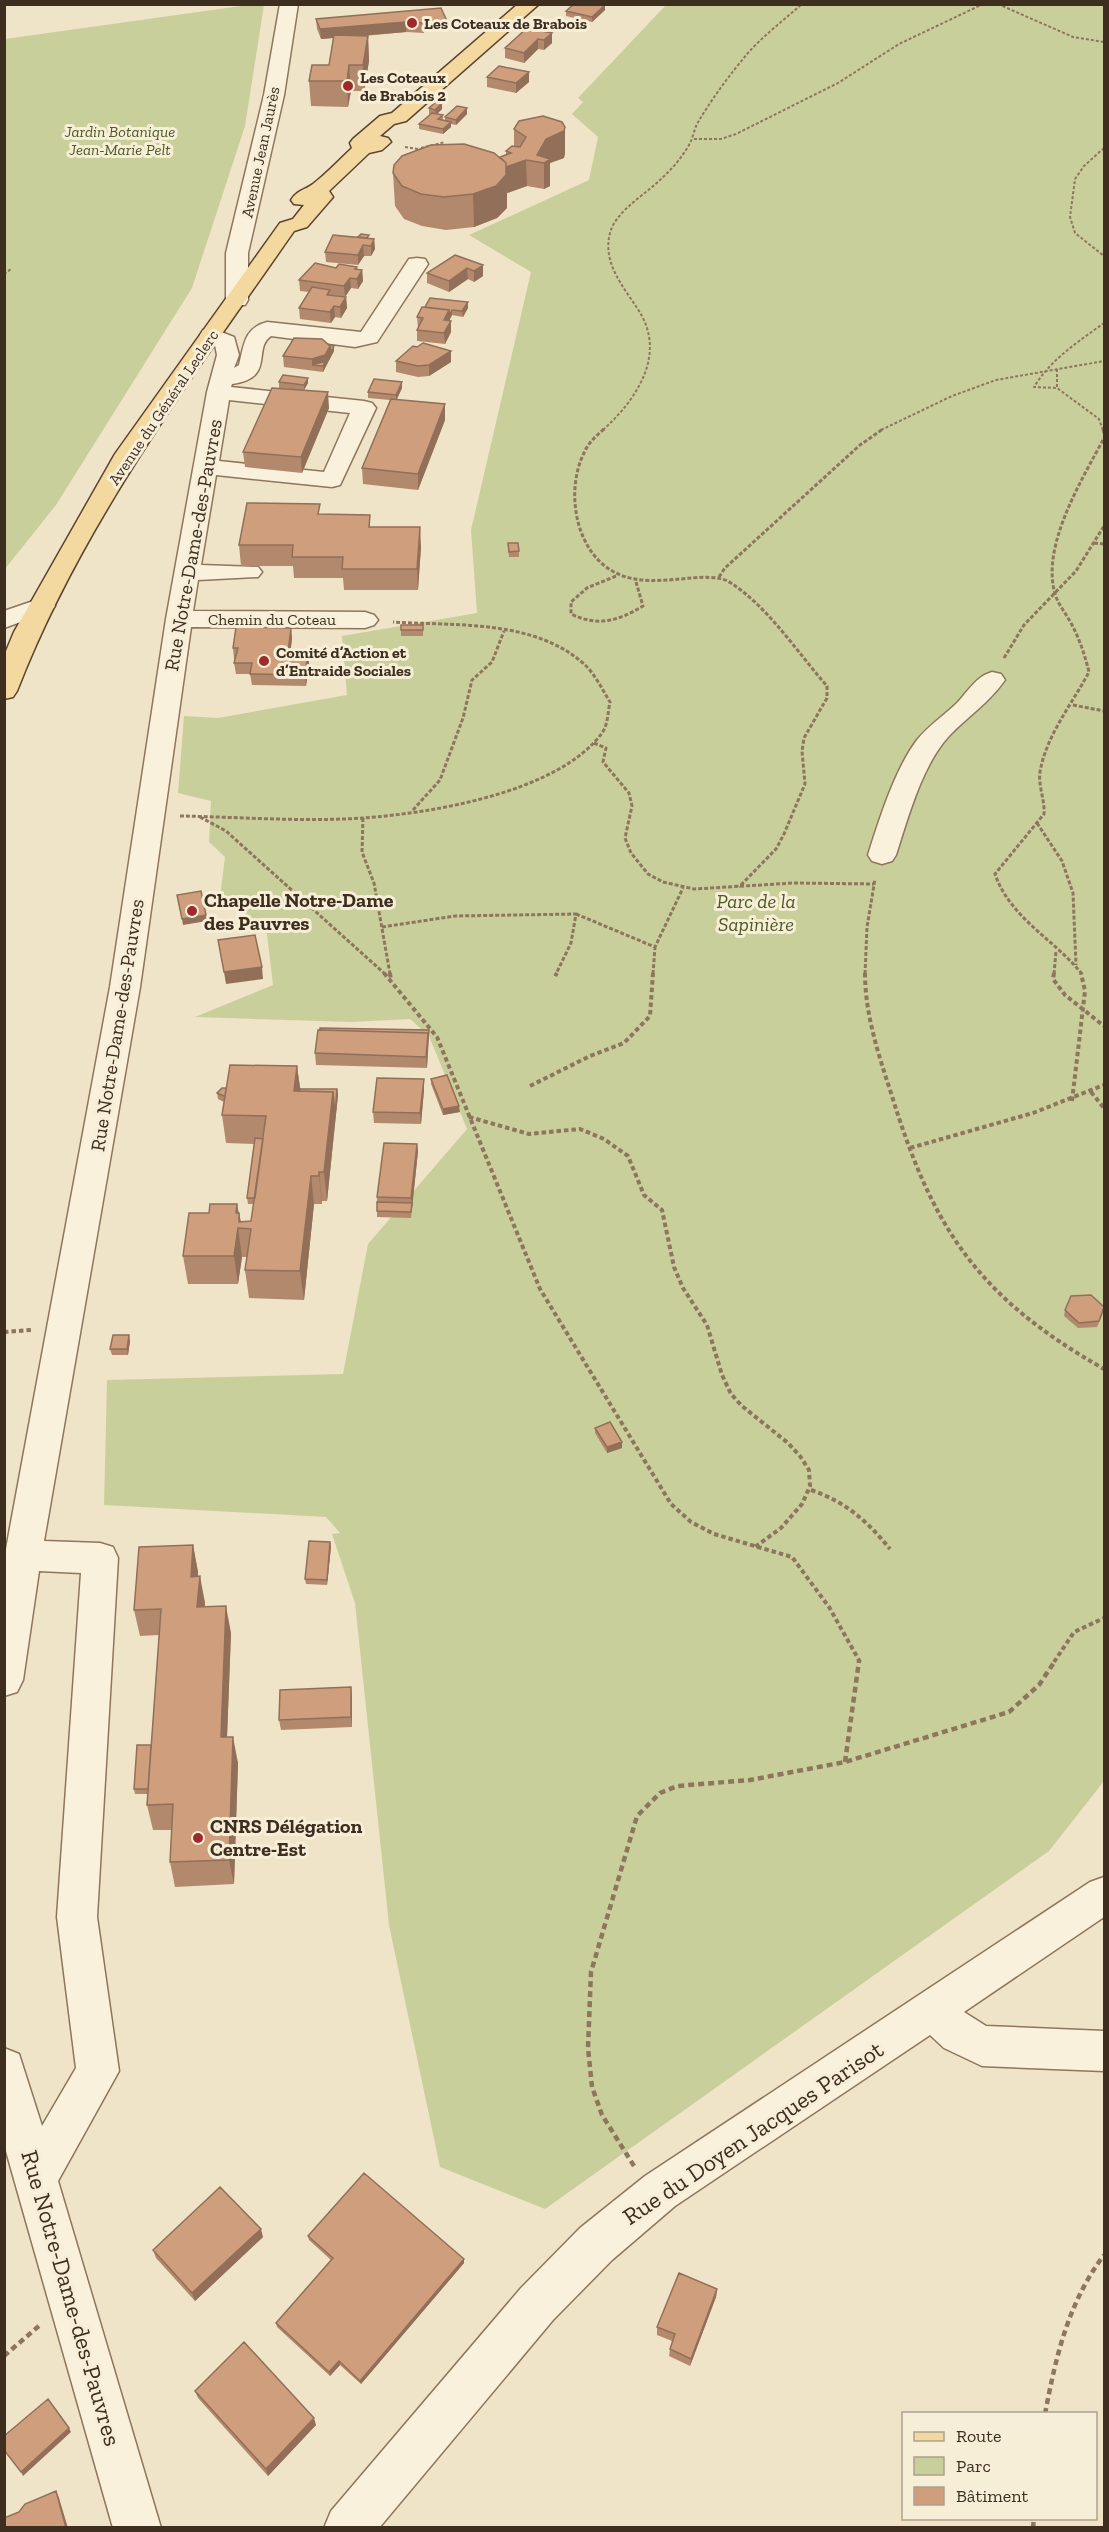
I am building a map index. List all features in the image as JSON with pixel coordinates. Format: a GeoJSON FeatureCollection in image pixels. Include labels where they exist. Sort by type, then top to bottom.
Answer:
{"type":"FeatureCollection","features":[{"type":"Feature","properties":{"kind":"main road","name":"Avenue du Général Leclerc"},"geometry":{"type":"LineString","coordinates":[[4,691],[27,632],[127,454],[287,227],[300,223],[323,196],[318,190],[362,149],[375,146],[402,124],[399,117],[530,4]]}},
{"type":"Feature","properties":{"kind":"street","name":"Avenue Jean Jaurès"},"geometry":{"type":"LineString","coordinates":[[237,300],[235,272],[237,253],[275,88],[289,4]]}},
{"type":"Feature","properties":{"kind":"street"},"geometry":{"type":"LineString","coordinates":[[221,380],[239,377],[247,372],[257,336],[267,330],[356,340],[369,337],[417,264]]}},
{"type":"Feature","properties":{"kind":"street"},"geometry":{"type":"LineString","coordinates":[[206,342],[221,380]]}},
{"type":"Feature","properties":{"kind":"street"},"geometry":{"type":"LineString","coordinates":[[205,467],[332,480],[364,408],[221,380]]}},
{"type":"Feature","properties":{"kind":"street","name":"Rue Notre-Dame-des-Pauvres"},"geometry":{"type":"LineString","coordinates":[[4,1680],[125,987],[179,619],[221,380]]}},
{"type":"Feature","properties":{"kind":"street"},"geometry":{"type":"LineString","coordinates":[[187,573],[249,572]]}},
{"type":"Feature","properties":{"kind":"street"},"geometry":{"type":"LineString","coordinates":[[4,621],[42,606]]}},
{"type":"Feature","properties":{"kind":"street","name":"Chemin du Coteau"},"geometry":{"type":"LineString","coordinates":[[179,619],[365,620]]}},
{"type":"Feature","properties":{"kind":"street"},"geometry":{"type":"LineString","coordinates":[[882,855],[896,810],[926,747],[941,729],[965,710],[992,680]]}},
{"type":"Feature","properties":{"kind":"street"},"geometry":{"type":"LineString","coordinates":[[24,1556],[100,1558],[77,1917],[98,2071],[36,2178]]}},
{"type":"Feature","properties":{"kind":"street","name":"Rue du Doyen Jacques Parisot"},"geometry":{"type":"LineString","coordinates":[[348,2528],[537,2304],[596,2244],[660,2192],[1104,1895]]}},
{"type":"Feature","properties":{"kind":"street"},"geometry":{"type":"LineString","coordinates":[[933,2011],[959,2034],[982,2046],[1104,2051]]}},
{"type":"Feature","properties":{"kind":"street","name":"Rue Notre-Dame-des-Pauvres"},"geometry":{"type":"LineString","coordinates":[[4,2068],[137,2528]]}},
{"type":"Feature","properties":{"kind":"path"},"geometry":{"type":"LineString","coordinates":[[739,886],[776,849],[784,834],[805,784],[802,751],[804,738],[827,698],[828,691],[746,595],[719,578],[636,582],[617,576],[599,564],[585,549],[576,522],[578,468],[588,446],[629,402],[648,365],[651,341],[642,312],[608,262],[609,234],[620,217],[658,182],[694,139],[696,126],[748,53],[802,4]]}},
{"type":"Feature","properties":{"kind":"path"},"geometry":{"type":"LineString","coordinates":[[694,139],[721,139],[736,134],[823,91],[899,44],[983,4]]}},
{"type":"Feature","properties":{"kind":"path"},"geometry":{"type":"LineString","coordinates":[[998,4],[1075,38],[1104,42]]}},
{"type":"Feature","properties":{"kind":"path"},"geometry":{"type":"LineString","coordinates":[[417,148],[445,142]]}},
{"type":"Feature","properties":{"kind":"path"},"geometry":{"type":"LineString","coordinates":[[409,147],[434,151]]}},
{"type":"Feature","properties":{"kind":"path"},"geometry":{"type":"LineString","coordinates":[[1104,148],[1089,159],[1077,173],[1070,198],[1069,221],[1076,234],[1104,256]]}},
{"type":"Feature","properties":{"kind":"path"},"geometry":{"type":"LineString","coordinates":[[4,274],[11,269]]}},
{"type":"Feature","properties":{"kind":"path"},"geometry":{"type":"LineString","coordinates":[[1104,323],[1061,354],[1043,372],[1034,387],[1057,388],[1100,419],[1104,433]]}},
{"type":"Feature","properties":{"kind":"path"},"geometry":{"type":"LineString","coordinates":[[719,578],[725,568],[825,476],[860,445],[886,427],[977,387],[1104,361]]}},
{"type":"Feature","properties":{"kind":"path"},"geometry":{"type":"LineString","coordinates":[[1057,369],[1057,388]]}},
{"type":"Feature","properties":{"kind":"path"},"geometry":{"type":"LineString","coordinates":[[1100,419],[1104,417]]}},
{"type":"Feature","properties":{"kind":"path"},"geometry":{"type":"LineString","coordinates":[[1072,1101],[1085,991],[1083,975],[1076,966],[1037,933],[999,886],[995,874],[1044,814],[1046,802],[1040,788],[1040,773],[1046,751],[1089,672],[1071,622],[1055,594],[1054,554],[1074,491],[1104,438]]}},
{"type":"Feature","properties":{"kind":"path"},"geometry":{"type":"LineString","coordinates":[[992,680],[1024,625],[1077,571],[1104,526]]}},
{"type":"Feature","properties":{"kind":"path"},"geometry":{"type":"LineString","coordinates":[[1094,543],[1104,544]]}},
{"type":"Feature","properties":{"kind":"path"},"geometry":{"type":"LineString","coordinates":[[617,576],[587,588],[571,602],[571,614],[588,623],[621,620],[643,606],[636,582]]}},
{"type":"Feature","properties":{"kind":"path"},"geometry":{"type":"LineString","coordinates":[[365,620],[448,625],[548,638],[584,664],[610,702],[604,731],[594,742],[541,780],[473,802],[363,818],[200,817],[226,831],[363,952],[391,981],[437,1037],[540,1289],[671,1504],[682,1516],[699,1528],[755,1548],[791,1557],[855,1649],[860,1662],[860,1676],[845,1762]]}},
{"type":"Feature","properties":{"kind":"path"},"geometry":{"type":"LineString","coordinates":[[413,811],[440,780],[464,718],[472,680],[492,662],[504,631]]}},
{"type":"Feature","properties":{"kind":"path"},"geometry":{"type":"LineString","coordinates":[[1072,705],[1104,711]]}},
{"type":"Feature","properties":{"kind":"path"},"geometry":{"type":"LineString","coordinates":[[594,742],[606,748],[603,762],[629,793],[632,806],[625,837],[631,853],[648,874],[683,888],[874,884],[866,969],[868,1011],[896,1113],[936,1208],[957,1245],[978,1274],[1038,1327],[1104,1369]]}},
{"type":"Feature","properties":{"kind":"path"},"geometry":{"type":"LineString","coordinates":[[363,818],[362,852],[374,883],[391,981]]}},
{"type":"Feature","properties":{"kind":"path"},"geometry":{"type":"LineString","coordinates":[[1037,823],[1062,861],[1073,893],[1076,966]]}},
{"type":"Feature","properties":{"kind":"path"},"geometry":{"type":"LineString","coordinates":[[530,1086],[590,1056],[624,1043],[650,1016],[655,947],[683,888]]}},
{"type":"Feature","properties":{"kind":"path"},"geometry":{"type":"LineString","coordinates":[[382,927],[455,916],[576,914],[655,947]]}},
{"type":"Feature","properties":{"kind":"path"},"geometry":{"type":"LineString","coordinates":[[555,976],[571,943],[576,914]]}},
{"type":"Feature","properties":{"kind":"path"},"geometry":{"type":"LineString","coordinates":[[1056,951],[1053,979],[1082,1010],[1104,1026]]}},
{"type":"Feature","properties":{"kind":"path"},"geometry":{"type":"LineString","coordinates":[[910,1148],[1008,1123],[1072,1101],[1104,1085]]}},
{"type":"Feature","properties":{"kind":"path"},"geometry":{"type":"LineString","coordinates":[[1091,1092],[1104,1108]]}},
{"type":"Feature","properties":{"kind":"path"},"geometry":{"type":"LineString","coordinates":[[469,1117],[529,1134],[580,1130],[604,1139],[628,1156],[644,1195],[662,1210],[665,1236],[673,1259],[688,1296],[703,1316],[731,1395],[799,1453],[810,1474],[811,1490],[777,1534],[755,1548]]}},
{"type":"Feature","properties":{"kind":"path"},"geometry":{"type":"LineString","coordinates":[[4,1332],[35,1329]]}},
{"type":"Feature","properties":{"kind":"path"},"geometry":{"type":"LineString","coordinates":[[811,1490],[841,1499],[865,1518],[890,1549]]}},
{"type":"Feature","properties":{"kind":"path"},"geometry":{"type":"LineString","coordinates":[[636,2169],[602,2115],[591,2087],[588,2048],[591,1972],[637,1816],[660,1793],[677,1786],[750,1780],[845,1762],[1009,1712],[1039,1685],[1074,1632],[1104,1618]]}},
{"type":"Feature","properties":{"kind":"path"},"geometry":{"type":"LineString","coordinates":[[1045,2412],[1062,2331],[1076,2295],[1104,2255]]}},
{"type":"Feature","properties":{"kind":"path"},"geometry":{"type":"LineString","coordinates":[[4,2356],[44,2322]]}},
{"type":"Feature","properties":{"kind":"green space","name":"Jardin Botanique Jean-Marie Pelt"},"geometry":{"type":"Polygon","coordinates":[[[255,4],[264,5],[245,126],[192,288],[56,505],[5,569],[5,39],[255,4]]]}},
{"type":"Feature","properties":{"kind":"green space","name":"Parc de la Sapinière"},"geometry":{"type":"Polygon","coordinates":[[[666,5],[1104,5],[1104,1781],[1049,1851],[545,2209],[440,2167],[389,1925],[355,1603],[332,1534],[340,1533],[326,1517],[104,1505],[107,1380],[343,1374],[368,1244],[467,1129],[429,1036],[410,1019],[351,1022],[195,1017],[273,985],[267,934],[220,897],[225,857],[209,842],[211,801],[178,793],[184,716],[218,718],[347,695],[342,636],[477,613],[471,530],[531,272],[469,235],[589,180],[598,137],[572,114],[583,102],[578,98],[666,5]]]}},
{"type":"Feature","properties":{"kind":"building"},"geometry":{"type":"Polygon","coordinates":[[[574,4],[605,5],[592,17],[566,11],[574,4]]]}},
{"type":"Feature","properties":{"kind":"building"},"geometry":{"type":"Polygon","coordinates":[[[441,8],[447,21],[422,20],[423,23],[406,22],[320,29],[316,19],[441,8]]]}},
{"type":"Feature","properties":{"kind":"building"},"geometry":{"type":"Polygon","coordinates":[[[527,28],[552,33],[544,40],[538,39],[524,53],[505,48],[527,28]]]}},
{"type":"Feature","properties":{"kind":"building"},"geometry":{"type":"Polygon","coordinates":[[[334,35],[368,36],[363,65],[349,65],[347,81],[309,81],[312,65],[329,65],[334,35]]]}},
{"type":"Feature","properties":{"kind":"building"},"geometry":{"type":"Polygon","coordinates":[[[499,66],[529,72],[516,83],[487,77],[499,66]]]}},
{"type":"Feature","properties":{"kind":"building"},"geometry":{"type":"Polygon","coordinates":[[[436,102],[442,103],[435,110],[429,108],[436,102]]]}},
{"type":"Feature","properties":{"kind":"building"},"geometry":{"type":"Polygon","coordinates":[[[457,106],[467,108],[456,120],[445,117],[457,106]]]}},
{"type":"Feature","properties":{"kind":"building"},"geometry":{"type":"Polygon","coordinates":[[[432,113],[443,115],[438,119],[451,122],[443,129],[419,124],[432,113]]]}},
{"type":"Feature","properties":{"kind":"building"},"geometry":{"type":"Polygon","coordinates":[[[543,116],[562,122],[565,127],[564,131],[546,139],[537,155],[550,159],[544,163],[526,160],[506,167],[506,163],[500,157],[511,153],[506,151],[512,146],[520,147],[526,137],[514,129],[519,121],[543,116]]]}},
{"type":"Feature","properties":{"kind":"building"},"geometry":{"type":"Polygon","coordinates":[[[464,144],[494,153],[506,163],[506,175],[496,186],[473,194],[444,197],[421,194],[402,186],[393,173],[394,165],[402,156],[431,145],[464,144]]]}},
{"type":"Feature","properties":{"kind":"building"},"geometry":{"type":"Polygon","coordinates":[[[361,234],[369,235],[367,238],[358,237],[361,234]]]}},
{"type":"Feature","properties":{"kind":"building"},"geometry":{"type":"Polygon","coordinates":[[[333,235],[374,239],[371,246],[363,245],[358,255],[325,252],[333,235]]]}},
{"type":"Feature","properties":{"kind":"building"},"geometry":{"type":"Polygon","coordinates":[[[455,255],[483,265],[474,271],[467,268],[449,281],[427,273],[455,255]]]}},
{"type":"Feature","properties":{"kind":"building"},"geometry":{"type":"Polygon","coordinates":[[[315,263],[336,268],[339,264],[362,270],[357,279],[350,278],[344,286],[299,280],[315,263]]]}},
{"type":"Feature","properties":{"kind":"building"},"geometry":{"type":"Polygon","coordinates":[[[312,287],[330,290],[327,295],[346,297],[340,307],[334,306],[330,312],[299,308],[312,287]]]}},
{"type":"Feature","properties":{"kind":"building"},"geometry":{"type":"Polygon","coordinates":[[[430,298],[468,302],[462,311],[452,310],[449,316],[449,310],[425,307],[430,298]]]}},
{"type":"Feature","properties":{"kind":"building"},"geometry":{"type":"Polygon","coordinates":[[[422,307],[449,310],[444,320],[451,321],[444,333],[417,330],[423,318],[417,317],[422,307]]]}},
{"type":"Feature","properties":{"kind":"building"},"geometry":{"type":"Polygon","coordinates":[[[294,338],[322,339],[330,346],[325,355],[312,359],[283,356],[294,338]]]}},
{"type":"Feature","properties":{"kind":"building"},"geometry":{"type":"Polygon","coordinates":[[[423,343],[451,351],[429,365],[418,366],[396,361],[413,346],[417,347],[423,343]]]}},
{"type":"Feature","properties":{"kind":"building"},"geometry":{"type":"Polygon","coordinates":[[[326,361],[323,366],[312,365],[326,361]]]}},
{"type":"Feature","properties":{"kind":"building"},"geometry":{"type":"Polygon","coordinates":[[[283,375],[308,378],[304,385],[279,382],[283,375]]]}},
{"type":"Feature","properties":{"kind":"building"},"geometry":{"type":"Polygon","coordinates":[[[374,379],[402,382],[396,395],[368,392],[374,379]]]}},
{"type":"Feature","properties":{"kind":"building"},"geometry":{"type":"Polygon","coordinates":[[[272,388],[328,392],[301,457],[243,452],[272,388]]]}},
{"type":"Feature","properties":{"kind":"building"},"geometry":{"type":"Polygon","coordinates":[[[391,399],[445,404],[418,474],[362,468],[391,399]]]}},
{"type":"Feature","properties":{"kind":"building"},"geometry":{"type":"Polygon","coordinates":[[[247,503],[320,504],[318,514],[370,515],[369,527],[420,527],[417,569],[342,569],[343,557],[292,557],[293,545],[239,545],[247,503]]]}},
{"type":"Feature","properties":{"kind":"building"},"geometry":{"type":"Polygon","coordinates":[[[508,543],[518,543],[519,551],[509,552],[508,543]]]}},
{"type":"Feature","properties":{"kind":"building"},"geometry":{"type":"Polygon","coordinates":[[[401,625],[423,625],[423,630],[401,630],[401,625]]]}},
{"type":"Feature","properties":{"kind":"building","name":"Comité d’Action et d’Entraide Sociales"},"geometry":{"type":"Polygon","coordinates":[[[236,627],[291,628],[288,652],[308,652],[305,675],[250,674],[252,663],[234,663],[238,648],[233,648],[236,627]]]}},
{"type":"Feature","properties":{"kind":"building","name":"Chapelle Notre-Dame des Pauvres"},"geometry":{"type":"Polygon","coordinates":[[[201,891],[206,915],[182,919],[177,895],[201,891]]]}},
{"type":"Feature","properties":{"kind":"building"},"geometry":{"type":"Polygon","coordinates":[[[255,935],[262,967],[224,972],[218,940],[255,935]]]}},
{"type":"Feature","properties":{"kind":"building"},"geometry":{"type":"Polygon","coordinates":[[[320,1028],[429,1030],[428,1039],[428,1033],[320,1030],[320,1028]]]}},
{"type":"Feature","properties":{"kind":"building"},"geometry":{"type":"Polygon","coordinates":[[[318,1030],[428,1033],[426,1057],[315,1053],[318,1030]]]}},
{"type":"Feature","properties":{"kind":"building"},"geometry":{"type":"Polygon","coordinates":[[[230,1065],[297,1066],[294,1091],[333,1092],[324,1172],[319,1172],[319,1176],[311,1176],[300,1271],[245,1270],[251,1229],[238,1228],[234,1256],[183,1256],[189,1213],[209,1213],[210,1204],[237,1204],[236,1213],[239,1213],[239,1222],[251,1221],[266,1116],[222,1115],[230,1065]]]}},
{"type":"Feature","properties":{"kind":"building"},"geometry":{"type":"Polygon","coordinates":[[[447,1075],[459,1106],[443,1109],[431,1079],[447,1075]]]}},
{"type":"Feature","properties":{"kind":"building"},"geometry":{"type":"Polygon","coordinates":[[[377,1078],[424,1079],[420,1113],[373,1112],[377,1078]]]}},
{"type":"Feature","properties":{"kind":"building"},"geometry":{"type":"Polygon","coordinates":[[[222,1088],[226,1088],[225,1096],[217,1093],[222,1088]]]}},
{"type":"Feature","properties":{"kind":"building"},"geometry":{"type":"Polygon","coordinates":[[[300,1089],[337,1089],[335,1115],[333,1092],[300,1091],[300,1089]]]}},
{"type":"Feature","properties":{"kind":"building"},"geometry":{"type":"Polygon","coordinates":[[[255,1138],[263,1139],[255,1198],[247,1198],[255,1138]]]}},
{"type":"Feature","properties":{"kind":"building"},"geometry":{"type":"Polygon","coordinates":[[[384,1143],[417,1144],[411,1198],[377,1197],[384,1143]]]}},
{"type":"Feature","properties":{"kind":"building"},"geometry":{"type":"Polygon","coordinates":[[[377,1202],[412,1203],[411,1212],[377,1211],[377,1202]]]}},
{"type":"Feature","properties":{"kind":"building"},"geometry":{"type":"Polygon","coordinates":[[[1091,1295],[1104,1307],[1099,1321],[1079,1323],[1065,1310],[1071,1296],[1091,1295]]]}},
{"type":"Feature","properties":{"kind":"building"},"geometry":{"type":"Polygon","coordinates":[[[113,1335],[129,1335],[127,1349],[110,1349],[113,1335]]]}},
{"type":"Feature","properties":{"kind":"building"},"geometry":{"type":"Polygon","coordinates":[[[610,1422],[622,1442],[607,1447],[595,1428],[610,1422]]]}},
{"type":"Feature","properties":{"kind":"building"},"geometry":{"type":"Polygon","coordinates":[[[309,1541],[330,1542],[327,1580],[305,1579],[309,1541]]]}},
{"type":"Feature","properties":{"kind":"building"},"geometry":{"type":"Polygon","coordinates":[[[193,1545],[191,1577],[200,1576],[197,1607],[226,1606],[221,1737],[233,1737],[229,1860],[170,1862],[173,1804],[147,1805],[161,1609],[134,1610],[139,1547],[193,1545]]]}},
{"type":"Feature","properties":{"kind":"building"},"geometry":{"type":"Polygon","coordinates":[[[351,1687],[351,1717],[279,1720],[280,1690],[351,1687]]]}},
{"type":"Feature","properties":{"kind":"building"},"geometry":{"type":"Polygon","coordinates":[[[137,1745],[151,1745],[148,1789],[134,1789],[137,1745]]]}},
{"type":"Feature","properties":{"kind":"building"},"geometry":{"type":"Polygon","coordinates":[[[364,2173],[464,2259],[360,2381],[339,2361],[329,2372],[276,2323],[333,2258],[308,2236],[364,2173]]]}},
{"type":"Feature","properties":{"kind":"building"},"geometry":{"type":"Polygon","coordinates":[[[220,2187],[261,2229],[192,2293],[153,2250],[220,2187]]]}},
{"type":"Feature","properties":{"kind":"building"},"geometry":{"type":"Polygon","coordinates":[[[679,2273],[717,2289],[691,2359],[670,2349],[675,2334],[657,2327],[679,2273]]]}},
{"type":"Feature","properties":{"kind":"building"},"geometry":{"type":"Polygon","coordinates":[[[244,2342],[314,2418],[266,2469],[195,2391],[244,2342]]]}},
{"type":"Feature","properties":{"kind":"building"},"geometry":{"type":"Polygon","coordinates":[[[48,2399],[69,2428],[21,2472],[4,2450],[4,2436],[48,2399]]]}},
{"type":"Feature","properties":{"kind":"building"},"geometry":{"type":"Polygon","coordinates":[[[56,2491],[66,2528],[4,2528],[4,2518],[19,2512],[25,2504],[56,2491]]]}},
{"type":"Feature","properties":{"kind":"place","name":"Les Coteaux de Brabois"},"geometry":{"type":"Point","coordinates":[412,23]}},
{"type":"Feature","properties":{"kind":"place","name":"Les Coteaux de Brabois 2"},"geometry":{"type":"Point","coordinates":[348,86]}},
{"type":"Feature","properties":{"kind":"place","name":"Comité d’Action et d’Entraide Sociales"},"geometry":{"type":"Point","coordinates":[264,661]}},
{"type":"Feature","properties":{"kind":"place","name":"Chapelle Notre-Dame des Pauvres"},"geometry":{"type":"Point","coordinates":[192,911]}},
{"type":"Feature","properties":{"kind":"place","name":"CNRS Délégation Centre-Est"},"geometry":{"type":"Point","coordinates":[198,1838]}}]}
